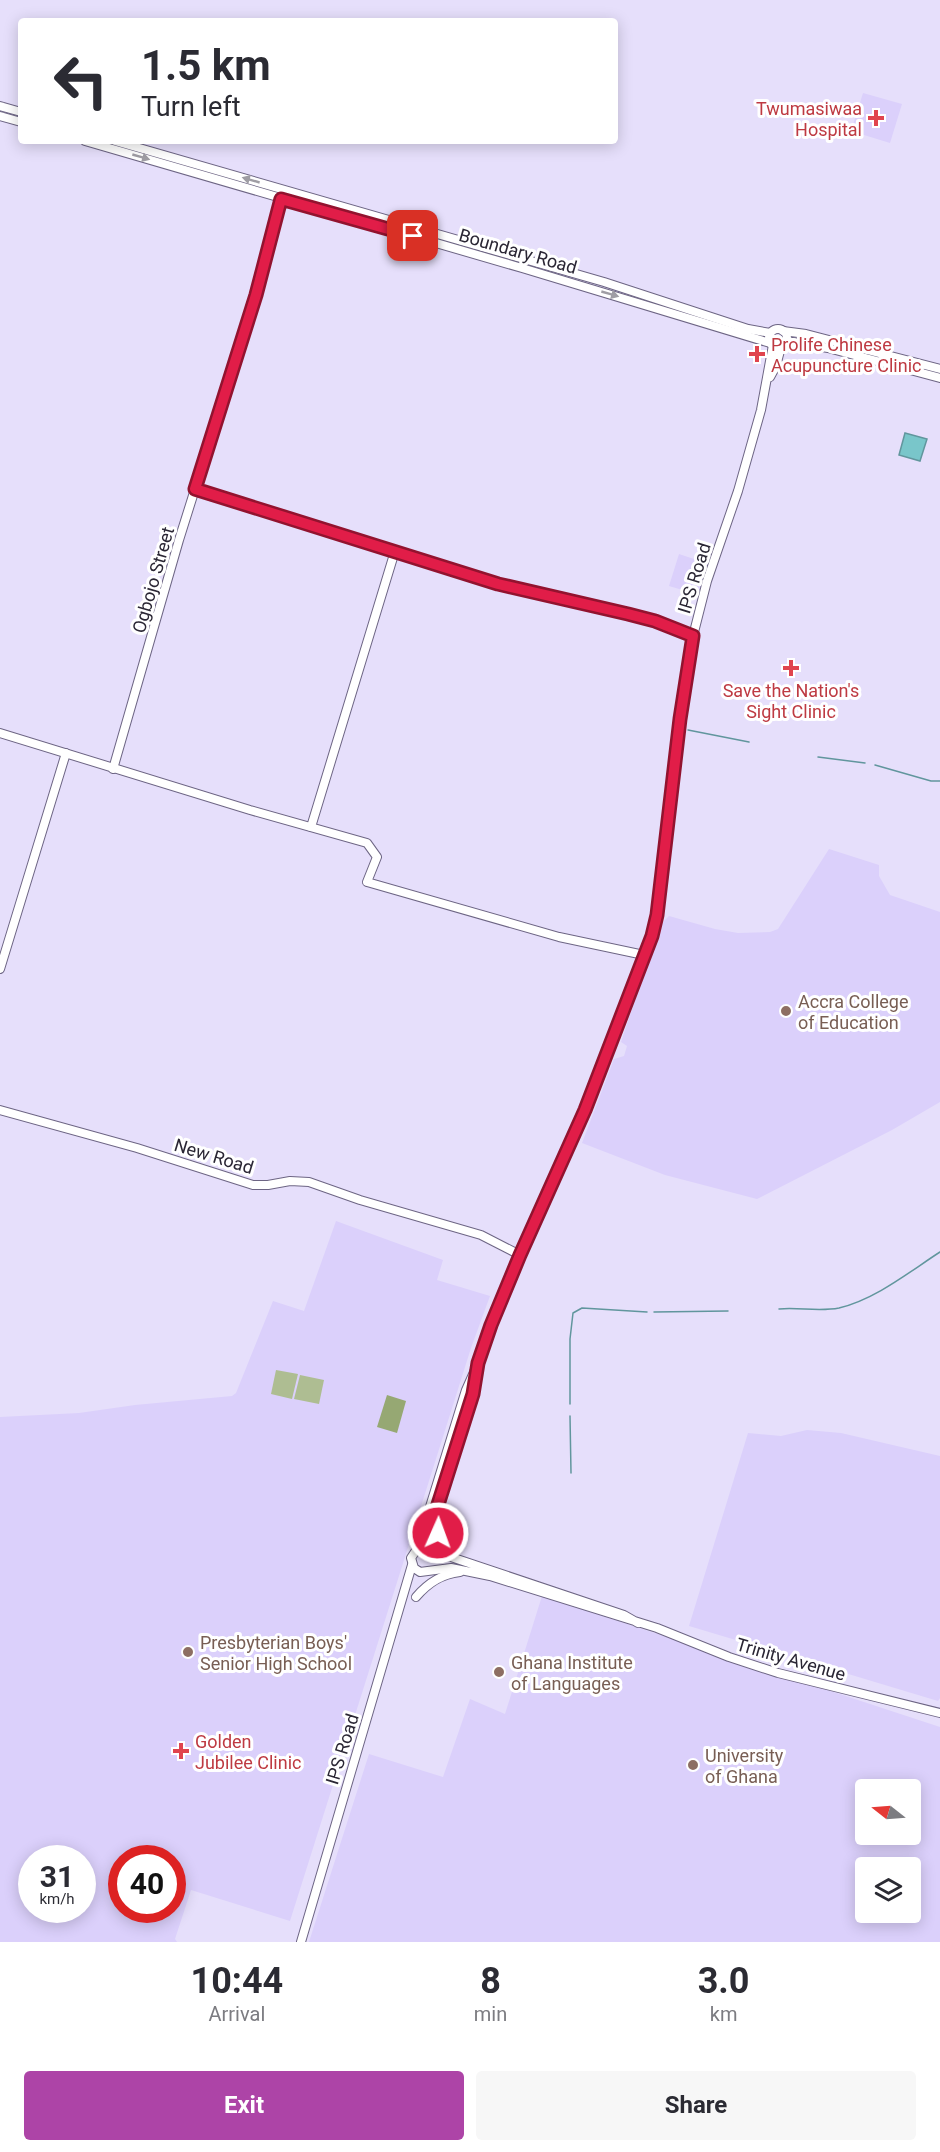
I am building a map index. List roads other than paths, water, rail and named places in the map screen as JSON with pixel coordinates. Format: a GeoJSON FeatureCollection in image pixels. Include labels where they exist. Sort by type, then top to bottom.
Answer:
{"type":"FeatureCollection","features":[{"type":"Feature","properties":{"kind":"street"},"geometry":{"type":"LineString","coordinates":[[0,106],[18,111]]}},
{"type":"Feature","properties":{"kind":"street"},"geometry":{"type":"LineString","coordinates":[[0,116],[18,121]]}},
{"type":"Feature","properties":{"kind":"street","name":"Boundary Road"},"geometry":{"type":"LineString","coordinates":[[95,144],[778,344],[828,348],[940,378]]}},
{"type":"Feature","properties":{"kind":"street","name":"Boundary Road"},"geometry":{"type":"LineString","coordinates":[[126,144],[604,282],[748,329],[770,333]]}},
{"type":"Feature","properties":{"kind":"street"},"geometry":{"type":"LineString","coordinates":[[281,199],[290,191]]}},
{"type":"Feature","properties":{"kind":"street","name":"Ogbojo Street"},"geometry":{"type":"LineString","coordinates":[[113,769],[195,489],[256,295],[281,199]]}},
{"type":"Feature","properties":{"kind":"street"},"geometry":{"type":"LineString","coordinates":[[783,331],[787,336],[778,344],[770,333],[776,330],[783,331],[836,341],[940,369]]}},
{"type":"Feature","properties":{"kind":"street","name":"IPS Road"},"geometry":{"type":"LineString","coordinates":[[417,1549],[465,1390],[478,1363],[520,1255],[585,1110],[652,936],[657,915],[680,719],[693,636],[707,581],[738,491],[778,344]]}},
{"type":"Feature","properties":{"kind":"street"},"geometry":{"type":"LineString","coordinates":[[195,489],[498,584],[655,621],[693,636]]}},
{"type":"Feature","properties":{"kind":"street"},"geometry":{"type":"LineString","coordinates":[[311,828],[395,551]]}},
{"type":"Feature","properties":{"kind":"street"},"geometry":{"type":"LineString","coordinates":[[0,733],[113,769],[363,842],[372,847],[377,857],[367,882],[559,937],[644,955]]}},
{"type":"Feature","properties":{"kind":"street"},"geometry":{"type":"LineString","coordinates":[[0,969],[66,753]]}},
{"type":"Feature","properties":{"kind":"street","name":"New Road"},"geometry":{"type":"LineString","coordinates":[[0,1110],[137,1148],[253,1185],[268,1185],[290,1180],[309,1182],[360,1200],[481,1235],[520,1255]]}},
{"type":"Feature","properties":{"kind":"street","name":"IPS Road"},"geometry":{"type":"LineString","coordinates":[[432,1550],[435,1514],[475,1387],[478,1363]]}},
{"type":"Feature","properties":{"kind":"street"},"geometry":{"type":"LineString","coordinates":[[435,1514],[439,1538],[458,1559]]}},
{"type":"Feature","properties":{"kind":"street"},"geometry":{"type":"LineString","coordinates":[[424,1547],[432,1550],[436,1561],[430,1570],[420,1572],[412,1565],[411,1558],[417,1549],[424,1547]]}},
{"type":"Feature","properties":{"kind":"street","name":"Trinity Avenue"},"geometry":{"type":"LineString","coordinates":[[432,1550],[624,1615],[638,1623]]}},
{"type":"Feature","properties":{"kind":"street","name":"IPS Road"},"geometry":{"type":"LineString","coordinates":[[301,1942],[412,1565]]}},
{"type":"Feature","properties":{"kind":"street","name":"Trinity Avenue"},"geometry":{"type":"LineString","coordinates":[[430,1570],[447,1568],[465,1570],[661,1629],[729,1657],[777,1673],[940,1713]]}},
{"type":"Feature","properties":{"kind":"street"},"geometry":{"type":"LineString","coordinates":[[416,1597],[438,1578],[465,1570]]}},
{"type":"Feature","properties":{"kind":"waterway"},"geometry":{"type":"LineString","coordinates":[[688,730],[749,742]]}},
{"type":"Feature","properties":{"kind":"waterway"},"geometry":{"type":"LineString","coordinates":[[818,757],[865,763]]}},
{"type":"Feature","properties":{"kind":"waterway"},"geometry":{"type":"LineString","coordinates":[[875,765],[931,781],[940,781]]}},
{"type":"Feature","properties":{"kind":"waterway"},"geometry":{"type":"LineString","coordinates":[[779,1309],[831,1309],[853,1304],[892,1284],[940,1252]]}},
{"type":"Feature","properties":{"kind":"waterway"},"geometry":{"type":"LineString","coordinates":[[570,1404],[570,1339],[573,1313],[582,1308],[647,1312]]}},
{"type":"Feature","properties":{"kind":"waterway"},"geometry":{"type":"LineString","coordinates":[[654,1312],[728,1311]]}},
{"type":"Feature","properties":{"kind":"waterway"},"geometry":{"type":"LineString","coordinates":[[570,1416],[571,1473]]}},
{"type":"Feature","properties":{"kind":"place","name":"Twumasiwaa Hospital"},"geometry":{"type":"Point","coordinates":[876,118]}},
{"type":"Feature","properties":{"kind":"place","name":"Prolife Chinese Acupuncture Clinic"},"geometry":{"type":"Point","coordinates":[757,354]}},
{"type":"Feature","properties":{"kind":"place","name":"Save the Nation's Sight Clinic"},"geometry":{"type":"Point","coordinates":[791,668]}},
{"type":"Feature","properties":{"kind":"place","name":"Accra College of Education"},"geometry":{"type":"Point","coordinates":[786,1011]}},
{"type":"Feature","properties":{"kind":"place","name":"Presbyterian Boys' Senior High School"},"geometry":{"type":"Point","coordinates":[188,1652]}},
{"type":"Feature","properties":{"kind":"place","name":"Ghana Institute of Languages"},"geometry":{"type":"Point","coordinates":[499,1672]}},
{"type":"Feature","properties":{"kind":"place","name":"Golden Jubilee Clinic"},"geometry":{"type":"Point","coordinates":[181,1751]}},
{"type":"Feature","properties":{"kind":"place","name":"University of Ghana"},"geometry":{"type":"Point","coordinates":[693,1765]}}]}
